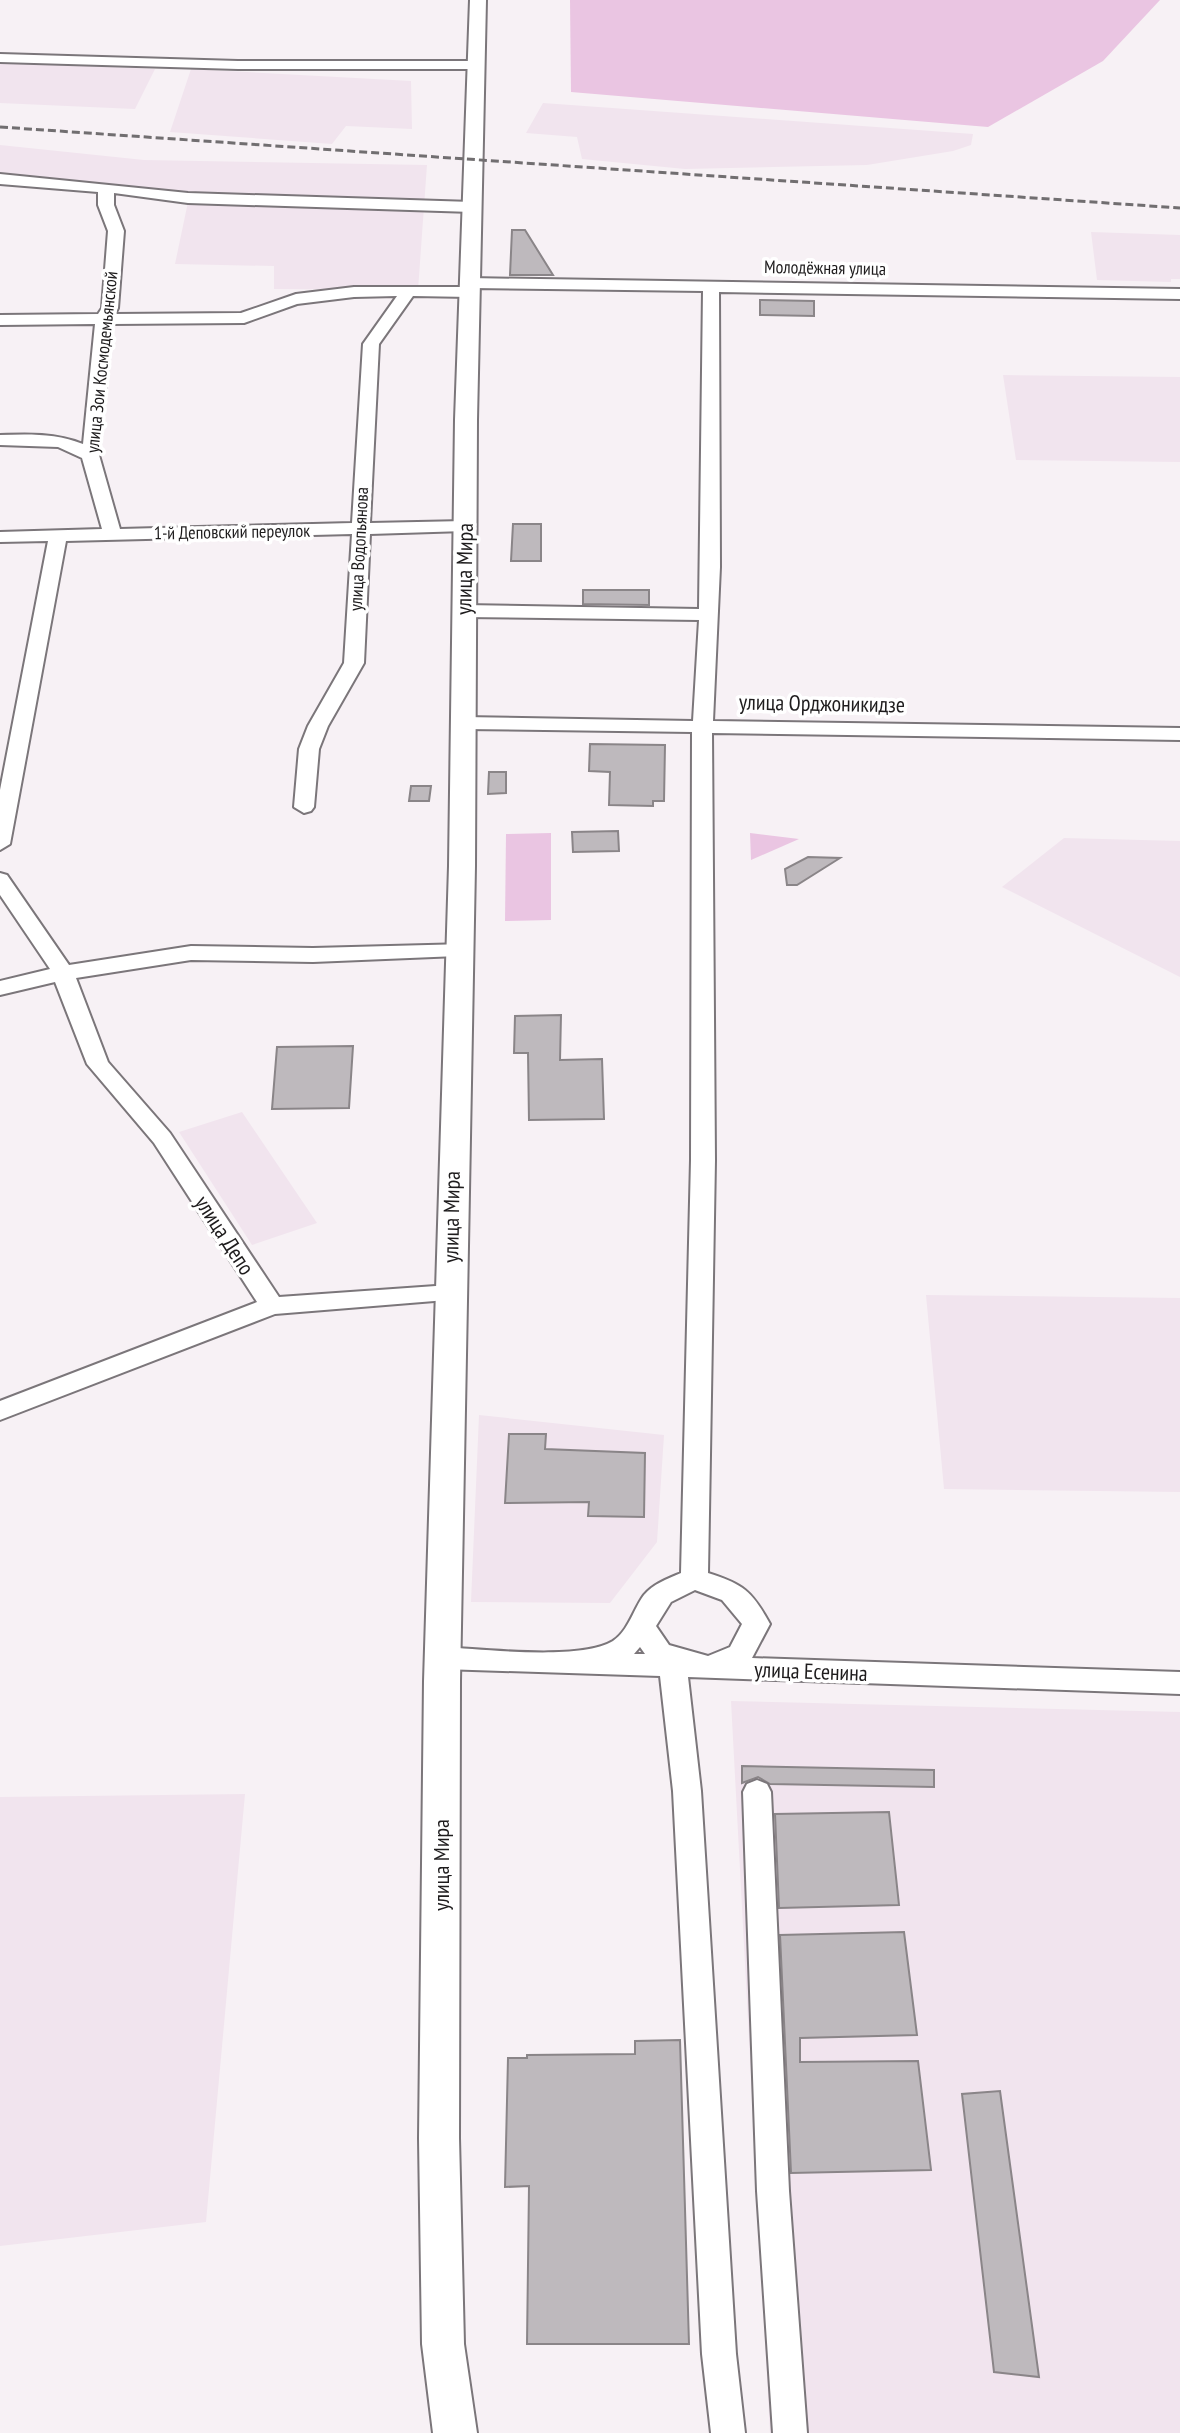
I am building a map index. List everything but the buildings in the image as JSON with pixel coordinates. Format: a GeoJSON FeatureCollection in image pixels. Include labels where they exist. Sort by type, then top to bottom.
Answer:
{"type":"FeatureCollection","features":[{"type":"Feature","properties":{"kind":"main road","name":"улица Мира"},"geometry":{"type":"LineString","coordinates":[[455,2433],[443,2344],[440,2180],[442,1658],[478,0]]}},
{"type":"Feature","properties":{"kind":"street"},"geometry":{"type":"LineString","coordinates":[[0,58],[281,66],[476,65]]}},
{"type":"Feature","properties":{"kind":"street"},"geometry":{"type":"LineString","coordinates":[[0,179],[188,198],[472,207]]}},
{"type":"Feature","properties":{"kind":"street","name":"улица Зои Космодемьянской"},"geometry":{"type":"LineString","coordinates":[[106,188],[106,205],[116,231],[110,308],[104,319],[90,455],[112,534]]}},
{"type":"Feature","properties":{"kind":"street"},"geometry":{"type":"LineString","coordinates":[[694,1579],[703,1160],[704,725],[709,615],[711,286]]}},
{"type":"Feature","properties":{"kind":"street","name":"Молодёжная улица"},"geometry":{"type":"LineString","coordinates":[[0,320],[244,318],[261,308],[337,293],[470,287],[711,286],[1180,294]]}},
{"type":"Feature","properties":{"kind":"street","name":"улица Водопьянова"},"geometry":{"type":"LineString","coordinates":[[304,807],[309,749],[318,726],[354,663],[371,344],[408,292]]}},
{"type":"Feature","properties":{"kind":"street"},"geometry":{"type":"LineString","coordinates":[[0,440],[60,441],[78,446],[90,455]]}},
{"type":"Feature","properties":{"kind":"street","name":"1-й Деповский переулок"},"geometry":{"type":"LineString","coordinates":[[0,537],[465,526]]}},
{"type":"Feature","properties":{"kind":"street"},"geometry":{"type":"LineString","coordinates":[[0,844],[58,536]]}},
{"type":"Feature","properties":{"kind":"street"},"geometry":{"type":"LineString","coordinates":[[464,611],[709,615]]}},
{"type":"Feature","properties":{"kind":"street","name":"улица Орджоникидзе"},"geometry":{"type":"LineString","coordinates":[[463,723],[1180,734]]}},
{"type":"Feature","properties":{"kind":"street"},"geometry":{"type":"LineString","coordinates":[[0,879],[63,973]]}},
{"type":"Feature","properties":{"kind":"street"},"geometry":{"type":"LineString","coordinates":[[0,988],[63,973],[191,953],[313,955],[458,949]]}},
{"type":"Feature","properties":{"kind":"street","name":"улица Депо"},"geometry":{"type":"LineString","coordinates":[[63,973],[98,1064],[162,1138],[272,1306]]}},
{"type":"Feature","properties":{"kind":"street"},"geometry":{"type":"LineString","coordinates":[[0,1411],[272,1306],[450,1293]]}},
{"type":"Feature","properties":{"kind":"street"},"geometry":{"type":"LineString","coordinates":[[580,1663],[623,1648],[642,1627],[648,1609],[661,1592],[694,1579],[738,1594],[746,1602],[763,1651],[783,1670]]}},
{"type":"Feature","properties":{"kind":"street"},"geometry":{"type":"LineString","coordinates":[[642,1627],[659,1653],[688,1668],[740,1655],[756,1624]]}},
{"type":"Feature","properties":{"kind":"street","name":"улица Есенина"},"geometry":{"type":"LineString","coordinates":[[442,1658],[1180,1683]]}},
{"type":"Feature","properties":{"kind":"street"},"geometry":{"type":"LineString","coordinates":[[688,1668],[687,1791],[719,2354],[728,2433]]}},
{"type":"Feature","properties":{"kind":"street"},"geometry":{"type":"LineString","coordinates":[[757,1792],[773,2191],[790,2433]]}},
{"type":"Feature","properties":{"kind":"shaded area"},"geometry":{"type":"Polygon","coordinates":[[[570,0],[1160,0],[1103,61],[988,127],[571,92],[570,0]]]}},
{"type":"Feature","properties":{"kind":"shaded area"},"geometry":{"type":"Polygon","coordinates":[[[0,62],[155,69],[135,109],[0,103],[0,62]]]}},
{"type":"Feature","properties":{"kind":"shaded area"},"geometry":{"type":"Polygon","coordinates":[[[191,69],[411,81],[412,129],[346,126],[332,144],[170,132],[191,69]]]}},
{"type":"Feature","properties":{"kind":"shaded area"},"geometry":{"type":"Polygon","coordinates":[[[543,103],[973,134],[971,145],[953,151],[867,165],[685,169],[582,159],[577,137],[526,133],[543,103]]]}},
{"type":"Feature","properties":{"kind":"shaded area"},"geometry":{"type":"Polygon","coordinates":[[[0,145],[144,160],[427,165],[418,290],[274,289],[274,266],[175,264],[188,202],[0,179],[0,145]]]}},
{"type":"Feature","properties":{"kind":"shaded area"},"geometry":{"type":"Polygon","coordinates":[[[1091,232],[1180,235],[1180,279],[1171,279],[1171,282],[1097,280],[1091,232]]]}},
{"type":"Feature","properties":{"kind":"shaded area"},"geometry":{"type":"Polygon","coordinates":[[[1003,375],[1180,377],[1180,462],[1016,460],[1003,375]]]}},
{"type":"Feature","properties":{"kind":"shaded area"},"geometry":{"type":"Polygon","coordinates":[[[551,833],[551,920],[505,921],[506,834],[551,833]]]}},
{"type":"Feature","properties":{"kind":"shaded area"},"geometry":{"type":"Polygon","coordinates":[[[750,833],[799,839],[751,860],[750,833]]]}},
{"type":"Feature","properties":{"kind":"shaded area"},"geometry":{"type":"Polygon","coordinates":[[[1064,838],[1180,841],[1180,977],[1002,887],[1064,838]]]}},
{"type":"Feature","properties":{"kind":"shaded area"},"geometry":{"type":"Polygon","coordinates":[[[242,1112],[317,1223],[252,1245],[179,1132],[242,1112]]]}},
{"type":"Feature","properties":{"kind":"shaded area"},"geometry":{"type":"Polygon","coordinates":[[[926,1295],[1180,1298],[1180,1492],[944,1489],[926,1295]]]}},
{"type":"Feature","properties":{"kind":"shaded area"},"geometry":{"type":"Polygon","coordinates":[[[479,1415],[664,1435],[657,1542],[610,1603],[471,1602],[479,1415]]]}},
{"type":"Feature","properties":{"kind":"shaded area"},"geometry":{"type":"Polygon","coordinates":[[[731,1701],[1180,1712],[1180,2433],[770,2433],[731,1701]]]}},
{"type":"Feature","properties":{"kind":"shaded area"},"geometry":{"type":"Polygon","coordinates":[[[245,1794],[206,2222],[0,2246],[0,1797],[245,1794]]]}},
{"type":"Feature","properties":{"kind":"railway"},"geometry":{"type":"LineString","coordinates":[[0,127],[1180,208]]}}]}
